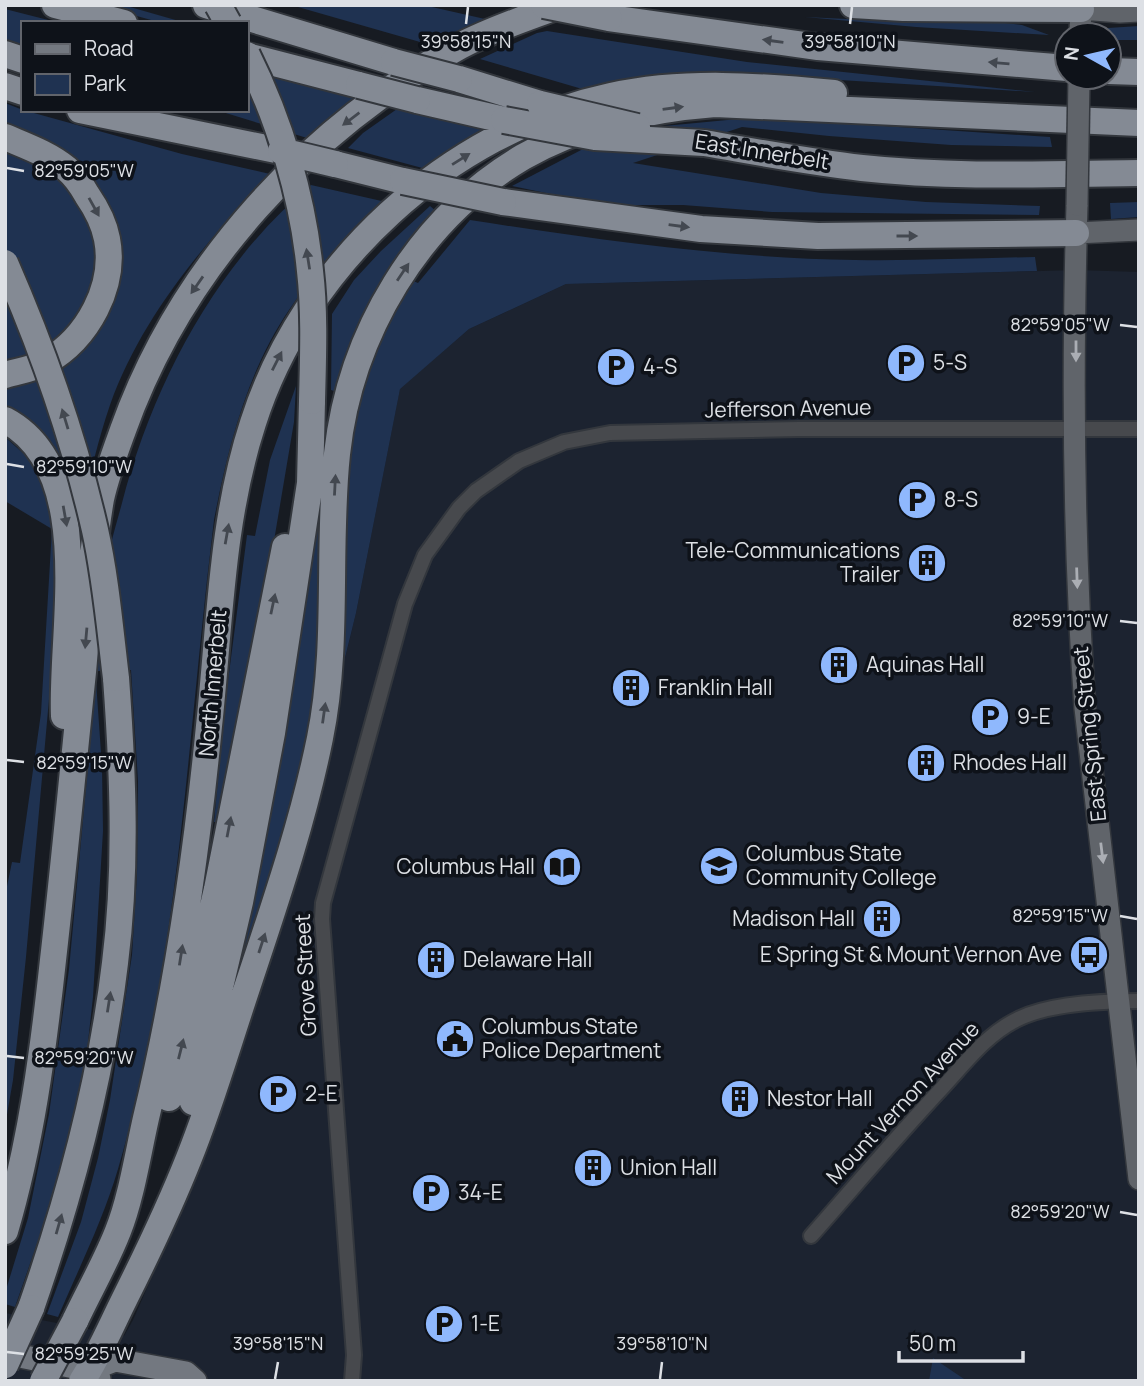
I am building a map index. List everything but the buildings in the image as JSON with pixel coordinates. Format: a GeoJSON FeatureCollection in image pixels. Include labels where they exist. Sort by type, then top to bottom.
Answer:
{"type":"FeatureCollection","features":[{"type":"Feature","properties":{"kind":"highway"},"geometry":{"type":"LineString","coordinates":[[55,5],[116,21]]}},
{"type":"Feature","properties":{"kind":"highway"},"geometry":{"type":"LineString","coordinates":[[544,5],[609,18],[818,47],[1053,67]]}},
{"type":"Feature","properties":{"kind":"highway"},"geometry":{"type":"LineString","coordinates":[[5,1231],[24,1162],[44,1040],[102,498],[135,395],[161,343],[193,289],[232,237],[283,179],[341,127],[397,85],[460,46],[561,5]]}},
{"type":"Feature","properties":{"kind":"highway"},"geometry":{"type":"LineString","coordinates":[[853,5],[903,8],[1081,7]]}},
{"type":"Feature","properties":{"kind":"highway","name":"East Innerbelt"},"geometry":{"type":"LineString","coordinates":[[218,11],[540,104],[704,143],[850,166],[902,171],[982,175],[1139,173]]}},
{"type":"Feature","properties":{"kind":"highway"},"geometry":{"type":"LineString","coordinates":[[248,55],[504,120],[595,137],[704,143]]}},
{"type":"Feature","properties":{"kind":"highway"},"geometry":{"type":"LineString","coordinates":[[155,1238],[184,1139],[223,977],[270,746],[310,483],[314,333],[310,270],[301,213],[280,134],[248,57]]}},
{"type":"Feature","properties":{"kind":"highway","name":"North Innerbelt"},"geometry":{"type":"LineString","coordinates":[[43,1381],[119,1229],[158,1070],[179,967],[193,877],[225,546],[236,484],[267,382],[290,336],[330,278],[369,232],[406,197],[460,160],[503,135],[566,109],[624,94],[723,86],[775,88],[893,99],[1008,119]]}},
{"type":"Feature","properties":{"kind":"highway"},"geometry":{"type":"LineString","coordinates":[[91,1377],[191,1154],[283,879],[311,779],[327,690],[335,476],[343,417],[371,327],[391,289],[438,226],[493,177],[525,156],[566,138],[625,118],[672,108],[715,104],[1139,123]]}},
{"type":"Feature","properties":{"kind":"highway"},"geometry":{"type":"LineString","coordinates":[[90,112],[281,151],[402,181],[503,202],[701,229],[818,236],[1076,233]]}},
{"type":"Feature","properties":{"kind":"highway"},"geometry":{"type":"LineString","coordinates":[[171,112],[281,151]]}},
{"type":"Feature","properties":{"kind":"highway"},"geometry":{"type":"LineString","coordinates":[[5,137],[50,158],[68,170],[82,186],[98,212],[107,238],[108,267],[102,296],[91,318],[70,344],[45,363],[5,375]]}},
{"type":"Feature","properties":{"kind":"highway"},"geometry":{"type":"LineString","coordinates":[[5,263],[36,332],[74,449],[95,532],[116,678],[122,750],[123,815],[115,963],[101,1053],[77,1163],[38,1289],[5,1365]]}},
{"type":"Feature","properties":{"kind":"highway"},"geometry":{"type":"LineString","coordinates":[[119,1229],[166,1111],[182,1045],[217,889],[292,516],[312,401]]}},
{"type":"Feature","properties":{"kind":"highway"},"geometry":{"type":"LineString","coordinates":[[5,420],[35,445],[50,467],[63,501],[68,528],[63,695],[68,830]]}},
{"type":"Feature","properties":{"kind":"main road"},"geometry":{"type":"LineString","coordinates":[[1081,7],[1120,12],[1139,11]]}},
{"type":"Feature","properties":{"kind":"main road","name":"East Spring Street"},"geometry":{"type":"LineString","coordinates":[[1079,91],[1076,233],[1078,603],[1085,708],[1129,1001],[1139,1179]]}},
{"type":"Feature","properties":{"kind":"main road"},"geometry":{"type":"LineString","coordinates":[[1076,233],[1139,230]]}},
{"type":"Feature","properties":{"kind":"main road"},"geometry":{"type":"LineString","coordinates":[[5,1353],[91,1377],[115,1360],[186,1373],[195,1381]]}},
{"type":"Feature","properties":{"kind":"street","name":"Jefferson Avenue"},"geometry":{"type":"LineString","coordinates":[[459,508],[486,483],[519,461],[564,442],[610,433],[813,429],[1139,429]]}},
{"type":"Feature","properties":{"kind":"street","name":"Grove Street"},"geometry":{"type":"LineString","coordinates":[[352,1381],[354,1355],[328,1020],[323,902],[405,604],[425,555],[459,508]]}},
{"type":"Feature","properties":{"kind":"street","name":"Mount Vernon Avenue"},"geometry":{"type":"LineString","coordinates":[[811,1236],[918,1113],[1000,1028],[1020,1017],[1040,1011],[1129,1001]]}},
{"type":"Feature","properties":{"kind":"shaded area","name":"Columbus State Community College"},"geometry":{"type":"Polygon","coordinates":[[[1076,270],[1139,272],[1139,1381],[5,1381],[5,1313],[124,1336],[208,1149],[321,795],[336,727],[343,666],[400,388],[469,329],[566,284],[1076,270]]]}},
{"type":"Feature","properties":{"kind":"green space"},"geometry":{"type":"Polygon","coordinates":[[[97,5],[123,5],[179,21],[155,21],[97,5]]]}},
{"type":"Feature","properties":{"kind":"green space"},"geometry":{"type":"Polygon","coordinates":[[[291,5],[423,5],[485,19],[434,46],[291,5]]]}},
{"type":"Feature","properties":{"kind":"green space"},"geometry":{"type":"Polygon","coordinates":[[[5,9],[52,21],[21,21],[21,48],[5,43],[5,9]]]}},
{"type":"Feature","properties":{"kind":"green space"},"geometry":{"type":"Polygon","coordinates":[[[805,17],[1005,23],[1022,25],[1049,35],[916,27],[805,17]]]}},
{"type":"Feature","properties":{"kind":"green space"},"geometry":{"type":"Polygon","coordinates":[[[1139,26],[1139,40],[1123,40],[1123,27],[1139,26]]]}},
{"type":"Feature","properties":{"kind":"green space"},"geometry":{"type":"Polygon","coordinates":[[[547,31],[747,62],[1035,92],[791,77],[589,91],[480,59],[547,31]]]}},
{"type":"Feature","properties":{"kind":"green space"},"geometry":{"type":"Polygon","coordinates":[[[248,70],[357,98],[307,138],[222,112],[248,112],[248,70]]]}},
{"type":"Feature","properties":{"kind":"green space"},"geometry":{"type":"Polygon","coordinates":[[[5,103],[21,109],[21,112],[30,112],[182,154],[270,174],[222,226],[178,281],[140,340],[110,405],[79,523],[73,522],[34,427],[18,412],[5,405],[5,385],[84,348],[109,210],[92,178],[58,149],[5,123],[5,103]]]}},
{"type":"Feature","properties":{"kind":"green space"},"geometry":{"type":"Polygon","coordinates":[[[397,109],[492,130],[426,169],[348,148],[363,133],[397,109]]]}},
{"type":"Feature","properties":{"kind":"green space"},"geometry":{"type":"Polygon","coordinates":[[[738,119],[794,120],[1050,137],[1052,147],[951,145],[742,127],[633,163],[821,193],[926,202],[1040,206],[1039,215],[772,212],[683,205],[604,205],[512,186],[583,149],[664,126],[738,119]]]}},
{"type":"Feature","properties":{"kind":"green space"},"geometry":{"type":"Polygon","coordinates":[[[5,151],[56,178],[82,207],[92,234],[94,262],[89,289],[77,314],[58,335],[34,352],[5,362],[5,151]]]}},
{"type":"Feature","properties":{"kind":"green space"},"geometry":{"type":"Polygon","coordinates":[[[311,185],[386,202],[334,253],[310,280],[289,310],[274,334],[251,384],[233,438],[214,520],[179,847],[155,1010],[139,1090],[112,1188],[58,1317],[47,1314],[81,1222],[98,1158],[110,1100],[132,955],[137,875],[138,781],[131,670],[97,671],[111,543],[135,458],[151,414],[192,329],[246,251],[277,216],[311,185]]]}},
{"type":"Feature","properties":{"kind":"green space"},"geometry":{"type":"Polygon","coordinates":[[[1139,202],[1139,217],[1111,219],[1110,203],[1139,202]]]}},
{"type":"Feature","properties":{"kind":"green space"},"geometry":{"type":"Polygon","coordinates":[[[430,206],[436,211],[337,392],[331,390],[332,314],[354,280],[430,206]]]}},
{"type":"Feature","properties":{"kind":"green space"},"geometry":{"type":"Polygon","coordinates":[[[470,220],[614,241],[758,256],[878,260],[1035,257],[1037,271],[566,284],[469,329],[400,389],[343,666],[348,473],[352,435],[369,363],[411,280],[418,283],[470,220]]]}},
{"type":"Feature","properties":{"kind":"green space"},"geometry":{"type":"Polygon","coordinates":[[[296,386],[294,422],[263,606],[219,822],[214,822],[225,704],[247,535],[255,536],[270,460],[296,386]]]}},
{"type":"Feature","properties":{"kind":"green space"},"geometry":{"type":"Polygon","coordinates":[[[5,437],[33,462],[53,500],[57,561],[51,677],[26,957],[13,1080],[5,1126],[5,896],[12,862],[20,863],[41,713],[52,529],[5,501],[5,437]]]}},
{"type":"Feature","properties":{"kind":"green space"},"geometry":{"type":"Polygon","coordinates":[[[323,480],[321,672],[306,763],[238,982],[235,981],[281,759],[323,480]]]}},
{"type":"Feature","properties":{"kind":"green space"},"geometry":{"type":"Polygon","coordinates":[[[96,681],[103,831],[93,997],[86,1060],[56,1189],[15,1307],[5,1304],[5,1293],[28,1218],[49,1114],[69,969],[96,681]]]}},
{"type":"Feature","properties":{"kind":"green space"},"geometry":{"type":"Polygon","coordinates":[[[933,1358],[967,1381],[929,1381],[933,1358]]]}},
{"type":"Feature","properties":{"kind":"place","name":"5-S"},"geometry":{"type":"Point","coordinates":[906,363]}},
{"type":"Feature","properties":{"kind":"place","name":"4-S"},"geometry":{"type":"Point","coordinates":[616,367]}},
{"type":"Feature","properties":{"kind":"place","name":"8-S"},"geometry":{"type":"Point","coordinates":[917,500]}},
{"type":"Feature","properties":{"kind":"place","name":"Tele-Communications Trailer"},"geometry":{"type":"Point","coordinates":[927,563]}},
{"type":"Feature","properties":{"kind":"place","name":"Aquinas Hall"},"geometry":{"type":"Point","coordinates":[839,665]}},
{"type":"Feature","properties":{"kind":"place","name":"Franklin Hall"},"geometry":{"type":"Point","coordinates":[631,688]}},
{"type":"Feature","properties":{"kind":"place","name":"9-E"},"geometry":{"type":"Point","coordinates":[990,717]}},
{"type":"Feature","properties":{"kind":"place","name":"Rhodes Hall"},"geometry":{"type":"Point","coordinates":[926,763]}},
{"type":"Feature","properties":{"kind":"place","name":"Columbus State Community College"},"geometry":{"type":"Point","coordinates":[719,866]}},
{"type":"Feature","properties":{"kind":"place","name":"Columbus Hall"},"geometry":{"type":"Point","coordinates":[562,867]}},
{"type":"Feature","properties":{"kind":"place","name":"Madison Hall"},"geometry":{"type":"Point","coordinates":[882,919]}},
{"type":"Feature","properties":{"kind":"place","name":"E Spring St & Mount Vernon Ave"},"geometry":{"type":"Point","coordinates":[1089,955]}},
{"type":"Feature","properties":{"kind":"place","name":"Delaware Hall"},"geometry":{"type":"Point","coordinates":[436,960]}},
{"type":"Feature","properties":{"kind":"place","name":"Columbus State Police Department"},"geometry":{"type":"Point","coordinates":[455,1039]}},
{"type":"Feature","properties":{"kind":"place","name":"2-E"},"geometry":{"type":"Point","coordinates":[278,1094]}},
{"type":"Feature","properties":{"kind":"place","name":"Nestor Hall"},"geometry":{"type":"Point","coordinates":[740,1099]}},
{"type":"Feature","properties":{"kind":"place","name":"Union Hall"},"geometry":{"type":"Point","coordinates":[593,1168]}},
{"type":"Feature","properties":{"kind":"place","name":"34-E"},"geometry":{"type":"Point","coordinates":[431,1193]}},
{"type":"Feature","properties":{"kind":"place","name":"1-E"},"geometry":{"type":"Point","coordinates":[444,1324]}}]}
